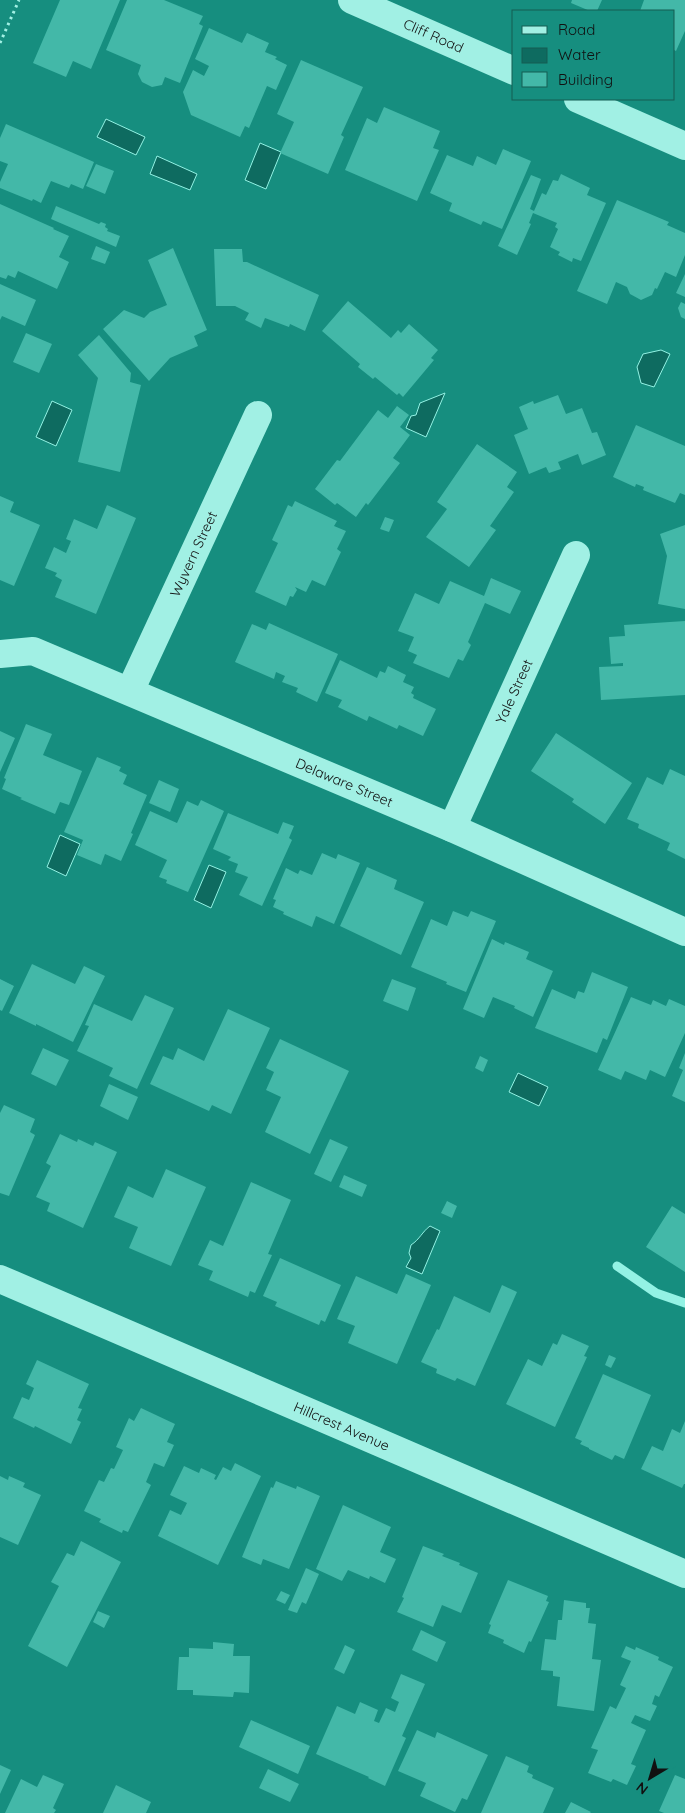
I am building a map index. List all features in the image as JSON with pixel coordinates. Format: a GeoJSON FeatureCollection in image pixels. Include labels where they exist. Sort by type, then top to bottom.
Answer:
{"type":"FeatureCollection","features":[{"type":"Feature","properties":{"kind":"street","name":"Cliff Road"},"geometry":{"type":"LineString","coordinates":[[352,0],[512,70]]}},
{"type":"Feature","properties":{"kind":"street"},"geometry":{"type":"LineString","coordinates":[[580,100],[685,146]]}},
{"type":"Feature","properties":{"kind":"street","name":"Wyvern Street"},"geometry":{"type":"LineString","coordinates":[[130,692],[258,415]]}},
{"type":"Feature","properties":{"kind":"street","name":"Yale Street"},"geometry":{"type":"LineString","coordinates":[[452,828],[576,555]]}},
{"type":"Feature","properties":{"kind":"street","name":"Delaware Street"},"geometry":{"type":"LineString","coordinates":[[0,654],[33,652],[452,828],[685,932]]}},
{"type":"Feature","properties":{"kind":"street","name":"Hillcrest Avenue"},"geometry":{"type":"LineString","coordinates":[[0,1279],[685,1574]]}},
{"type":"Feature","properties":{"kind":"path"},"geometry":{"type":"LineString","coordinates":[[0,43],[19,0]]}},
{"type":"Feature","properties":{"kind":"water"},"geometry":{"type":"Polygon","coordinates":[[[106,119],[145,137],[136,155],[97,137],[106,119]]]}},
{"type":"Feature","properties":{"kind":"water"},"geometry":{"type":"Polygon","coordinates":[[[260,143],[281,152],[266,189],[245,180],[260,143]]]}},
{"type":"Feature","properties":{"kind":"water"},"geometry":{"type":"Polygon","coordinates":[[[157,156],[197,174],[190,190],[150,174],[157,156]]]}},
{"type":"Feature","properties":{"kind":"water"},"geometry":{"type":"Polygon","coordinates":[[[661,350],[670,354],[654,387],[641,383],[637,367],[643,354],[661,350]]]}},
{"type":"Feature","properties":{"kind":"water"},"geometry":{"type":"Polygon","coordinates":[[[445,393],[426,437],[406,428],[411,416],[416,415],[420,403],[445,393]]]}},
{"type":"Feature","properties":{"kind":"water"},"geometry":{"type":"Polygon","coordinates":[[[52,401],[72,410],[56,446],[36,437],[52,401]]]}},
{"type":"Feature","properties":{"kind":"water"},"geometry":{"type":"Polygon","coordinates":[[[60,835],[80,844],[66,876],[47,867],[60,835]]]}},
{"type":"Feature","properties":{"kind":"water"},"geometry":{"type":"Polygon","coordinates":[[[209,865],[226,872],[211,908],[194,900],[209,865]]]}},
{"type":"Feature","properties":{"kind":"water"},"geometry":{"type":"Polygon","coordinates":[[[518,1073],[548,1087],[539,1106],[509,1092],[518,1073]]]}},
{"type":"Feature","properties":{"kind":"water"},"geometry":{"type":"Polygon","coordinates":[[[430,1226],[440,1231],[422,1274],[406,1267],[411,1258],[409,1253],[411,1245],[430,1226]]]}},
{"type":"Feature","properties":{"kind":"building"},"geometry":{"type":"Polygon","coordinates":[[[60,0],[120,0],[91,69],[73,61],[66,77],[33,63],[60,0]]]}},
{"type":"Feature","properties":{"kind":"building"},"geometry":{"type":"Polygon","coordinates":[[[127,0],[164,0],[203,16],[199,24],[203,26],[180,83],[165,77],[162,85],[152,87],[142,82],[138,74],[141,65],[106,50],[127,0]]]}},
{"type":"Feature","properties":{"kind":"building"},"geometry":{"type":"Polygon","coordinates":[[[572,0],[602,0],[597,10],[588,10],[571,3],[572,0]]]}},
{"type":"Feature","properties":{"kind":"building"},"geometry":{"type":"Polygon","coordinates":[[[644,0],[685,0],[685,31],[676,51],[675,10],[640,10],[644,0]]]}},
{"type":"Feature","properties":{"kind":"building"},"geometry":{"type":"Polygon","coordinates":[[[209,28],[242,43],[247,33],[269,43],[265,52],[277,57],[275,59],[287,65],[276,90],[267,86],[249,128],[245,126],[240,137],[191,115],[183,92],[193,70],[204,76],[209,66],[195,59],[209,28]]]}},
{"type":"Feature","properties":{"kind":"building"},"geometry":{"type":"Polygon","coordinates":[[[301,60],[363,87],[341,135],[344,137],[328,174],[280,153],[294,122],[277,114],[301,60]]]}},
{"type":"Feature","properties":{"kind":"building"},"geometry":{"type":"Polygon","coordinates":[[[384,107],[440,131],[433,148],[439,150],[417,201],[345,170],[367,118],[377,123],[384,107]]]}},
{"type":"Feature","properties":{"kind":"building"},"geometry":{"type":"Polygon","coordinates":[[[6,124],[94,162],[83,189],[71,184],[69,188],[51,181],[41,203],[0,188],[0,182],[8,164],[0,161],[0,138],[6,124]]]}},
{"type":"Feature","properties":{"kind":"building"},"geometry":{"type":"Polygon","coordinates":[[[503,149],[531,161],[502,229],[483,221],[481,225],[449,211],[452,203],[430,193],[447,155],[473,166],[477,156],[496,165],[503,149]]]}},
{"type":"Feature","properties":{"kind":"building"},"geometry":{"type":"Polygon","coordinates":[[[96,164],[114,171],[105,194],[86,186],[96,164]]]}},
{"type":"Feature","properties":{"kind":"building"},"geometry":{"type":"Polygon","coordinates":[[[561,174],[590,188],[587,195],[606,203],[581,261],[573,258],[572,262],[558,255],[560,252],[550,247],[558,229],[555,227],[557,223],[533,213],[529,223],[531,224],[517,255],[498,246],[531,175],[541,179],[530,209],[534,211],[542,193],[546,195],[553,180],[558,181],[561,174]]]}},
{"type":"Feature","properties":{"kind":"building"},"geometry":{"type":"Polygon","coordinates":[[[617,200],[669,222],[667,225],[685,233],[685,255],[676,277],[665,272],[652,295],[641,300],[630,294],[627,287],[616,282],[607,304],[577,291],[617,200]]]}},
{"type":"Feature","properties":{"kind":"building"},"geometry":{"type":"Polygon","coordinates":[[[0,204],[69,236],[59,257],[69,262],[57,289],[18,271],[15,278],[8,275],[6,279],[0,277],[0,204]]]}},
{"type":"Feature","properties":{"kind":"building"},"geometry":{"type":"Polygon","coordinates":[[[56,206],[99,224],[101,222],[106,224],[107,231],[120,236],[116,247],[51,219],[56,206]]]}},
{"type":"Feature","properties":{"kind":"building"},"geometry":{"type":"Polygon","coordinates":[[[96,246],[110,252],[105,264],[91,259],[96,246]]]}},
{"type":"Feature","properties":{"kind":"building"},"geometry":{"type":"Polygon","coordinates":[[[173,248],[207,330],[194,336],[198,346],[170,358],[149,381],[103,329],[124,310],[144,318],[150,312],[167,305],[148,260],[173,248]]]}},
{"type":"Feature","properties":{"kind":"building"},"geometry":{"type":"Polygon","coordinates":[[[214,249],[242,249],[243,262],[247,262],[319,295],[305,331],[290,324],[289,327],[265,318],[261,328],[245,320],[249,313],[235,306],[216,306],[214,249]]]}},
{"type":"Feature","properties":{"kind":"building"},"geometry":{"type":"Polygon","coordinates":[[[685,274],[685,297],[676,293],[685,274]]]}},
{"type":"Feature","properties":{"kind":"building"},"geometry":{"type":"Polygon","coordinates":[[[0,284],[36,300],[25,326],[2,316],[0,320],[0,284]]]}},
{"type":"Feature","properties":{"kind":"building"},"geometry":{"type":"Polygon","coordinates":[[[348,301],[391,338],[398,330],[401,333],[409,324],[438,350],[431,358],[434,360],[403,397],[399,393],[397,395],[375,377],[373,379],[358,367],[360,364],[322,331],[348,301]]]}},
{"type":"Feature","properties":{"kind":"building"},"geometry":{"type":"Polygon","coordinates":[[[681,302],[685,304],[685,319],[681,317],[678,308],[681,302]]]}},
{"type":"Feature","properties":{"kind":"building"},"geometry":{"type":"Polygon","coordinates":[[[26,333],[52,344],[39,373],[13,362],[26,333]]]}},
{"type":"Feature","properties":{"kind":"building"},"geometry":{"type":"Polygon","coordinates":[[[99,335],[131,373],[130,382],[141,385],[120,472],[78,462],[98,378],[78,355],[99,335]]]}},
{"type":"Feature","properties":{"kind":"building"},"geometry":{"type":"Polygon","coordinates":[[[558,395],[566,414],[582,408],[592,433],[597,432],[606,455],[582,465],[578,454],[558,462],[561,469],[549,473],[546,467],[529,474],[514,435],[528,429],[519,407],[533,401],[534,404],[558,395]]]}},
{"type":"Feature","properties":{"kind":"building"},"geometry":{"type":"Polygon","coordinates":[[[397,406],[409,415],[400,427],[410,435],[393,458],[400,463],[368,505],[366,503],[356,517],[337,503],[335,505],[315,489],[337,460],[340,461],[378,410],[388,418],[397,406]]]}},
{"type":"Feature","properties":{"kind":"building"},"geometry":{"type":"Polygon","coordinates":[[[636,425],[685,446],[685,495],[680,493],[675,503],[643,490],[644,487],[636,484],[635,487],[613,477],[636,425]]]}},
{"type":"Feature","properties":{"kind":"building"},"geometry":{"type":"Polygon","coordinates":[[[477,444],[517,472],[507,487],[514,492],[490,526],[496,530],[469,567],[426,537],[447,509],[437,502],[477,444]]]}},
{"type":"Feature","properties":{"kind":"building"},"geometry":{"type":"Polygon","coordinates":[[[0,496],[14,502],[10,512],[40,525],[14,586],[0,580],[0,496]]]}},
{"type":"Feature","properties":{"kind":"building"},"geometry":{"type":"Polygon","coordinates":[[[295,501],[337,521],[334,526],[346,531],[337,549],[341,552],[325,586],[312,580],[306,592],[295,587],[297,590],[293,597],[290,596],[286,606],[255,592],[278,543],[272,540],[288,505],[292,507],[295,501]]]}},
{"type":"Feature","properties":{"kind":"building"},"geometry":{"type":"Polygon","coordinates":[[[107,505],[136,518],[96,614],[55,597],[62,580],[55,576],[57,573],[45,568],[54,547],[66,553],[71,541],[66,539],[74,519],[97,529],[107,505]]]}},
{"type":"Feature","properties":{"kind":"building"},"geometry":{"type":"Polygon","coordinates":[[[385,517],[394,520],[389,532],[380,529],[385,517]]]}},
{"type":"Feature","properties":{"kind":"building"},"geometry":{"type":"Polygon","coordinates":[[[685,525],[685,609],[658,604],[667,556],[660,534],[685,525]]]}},
{"type":"Feature","properties":{"kind":"building"},"geometry":{"type":"Polygon","coordinates":[[[491,578],[521,591],[510,614],[485,603],[468,642],[471,645],[463,661],[458,659],[449,678],[413,663],[417,655],[408,651],[414,637],[398,631],[415,593],[439,604],[450,581],[484,596],[491,578]]]}},
{"type":"Feature","properties":{"kind":"building"},"geometry":{"type":"Polygon","coordinates":[[[685,621],[685,695],[601,700],[599,667],[623,666],[623,663],[611,664],[609,637],[625,636],[624,625],[685,621]]]}},
{"type":"Feature","properties":{"kind":"building"},"geometry":{"type":"Polygon","coordinates":[[[269,623],[338,654],[317,702],[296,692],[298,688],[282,682],[285,676],[276,672],[274,679],[235,662],[252,624],[266,630],[269,623]]]}},
{"type":"Feature","properties":{"kind":"building"},"geometry":{"type":"Polygon","coordinates":[[[340,660],[377,678],[380,671],[385,673],[388,666],[406,675],[403,682],[414,687],[411,693],[414,695],[413,698],[436,709],[423,736],[399,725],[397,729],[369,716],[367,721],[338,707],[342,700],[325,693],[340,660]]]}},
{"type":"Feature","properties":{"kind":"building"},"geometry":{"type":"Polygon","coordinates":[[[26,724],[52,734],[43,755],[82,771],[69,805],[60,802],[55,814],[2,789],[6,779],[4,778],[26,724]]]}},
{"type":"Feature","properties":{"kind":"building"},"geometry":{"type":"Polygon","coordinates":[[[0,731],[15,738],[0,772],[0,731]]]}},
{"type":"Feature","properties":{"kind":"building"},"geometry":{"type":"Polygon","coordinates":[[[556,733],[632,783],[605,824],[572,802],[574,799],[531,771],[556,733]]]}},
{"type":"Feature","properties":{"kind":"building"},"geometry":{"type":"Polygon","coordinates":[[[97,757],[121,767],[119,771],[127,775],[123,784],[147,795],[121,861],[105,854],[101,865],[77,855],[83,840],[64,832],[97,757]]]}},
{"type":"Feature","properties":{"kind":"building"},"geometry":{"type":"Polygon","coordinates":[[[670,769],[685,776],[685,859],[667,850],[670,843],[638,828],[639,824],[627,819],[647,777],[663,785],[670,769]]]}},
{"type":"Feature","properties":{"kind":"building"},"geometry":{"type":"Polygon","coordinates":[[[159,780],[179,789],[170,812],[149,803],[159,780]]]}},
{"type":"Feature","properties":{"kind":"building"},"geometry":{"type":"Polygon","coordinates":[[[201,800],[224,811],[188,892],[166,883],[167,880],[159,877],[167,860],[135,845],[150,811],[177,823],[187,801],[198,806],[201,800]]]}},
{"type":"Feature","properties":{"kind":"building"},"geometry":{"type":"Polygon","coordinates":[[[228,813],[278,834],[283,822],[294,826],[289,838],[292,840],[262,906],[239,895],[248,877],[235,872],[238,864],[228,860],[231,857],[213,849],[228,813]]]}},
{"type":"Feature","properties":{"kind":"building"},"geometry":{"type":"Polygon","coordinates":[[[322,853],[336,859],[338,854],[360,863],[334,924],[316,916],[312,927],[283,914],[284,912],[273,907],[276,900],[273,899],[286,868],[298,874],[300,870],[312,875],[322,853]]]}},
{"type":"Feature","properties":{"kind":"building"},"geometry":{"type":"Polygon","coordinates":[[[367,867],[397,880],[394,889],[424,902],[401,955],[340,926],[367,867]]]}},
{"type":"Feature","properties":{"kind":"building"},"geometry":{"type":"Polygon","coordinates":[[[453,911],[468,917],[471,911],[496,921],[466,992],[411,967],[431,919],[447,926],[453,911]]]}},
{"type":"Feature","properties":{"kind":"building"},"geometry":{"type":"Polygon","coordinates":[[[492,939],[504,945],[505,942],[529,952],[526,959],[553,971],[533,1017],[514,1008],[515,1006],[493,997],[484,1018],[463,1009],[492,939]]]}},
{"type":"Feature","properties":{"kind":"building"},"geometry":{"type":"Polygon","coordinates":[[[32,964],[75,984],[84,966],[105,976],[73,1042],[9,1013],[32,964]]]}},
{"type":"Feature","properties":{"kind":"building"},"geometry":{"type":"Polygon","coordinates":[[[592,972],[628,987],[607,1040],[603,1038],[597,1053],[535,1028],[552,989],[575,999],[578,991],[584,993],[592,972]]]}},
{"type":"Feature","properties":{"kind":"building"},"geometry":{"type":"Polygon","coordinates":[[[0,979],[14,986],[2,1011],[0,1010],[0,979]]]}},
{"type":"Feature","properties":{"kind":"building"},"geometry":{"type":"Polygon","coordinates":[[[392,979],[416,988],[408,1011],[383,1001],[392,979]]]}},
{"type":"Feature","properties":{"kind":"building"},"geometry":{"type":"Polygon","coordinates":[[[145,995],[174,1008],[137,1089],[109,1076],[113,1068],[77,1051],[89,1026],[85,1025],[94,1004],[132,1021],[145,995]]]}},
{"type":"Feature","properties":{"kind":"building"},"geometry":{"type":"Polygon","coordinates":[[[631,997],[651,1005],[653,1000],[666,1006],[669,999],[685,1006],[685,1033],[665,1077],[650,1070],[646,1080],[625,1071],[621,1080],[598,1070],[631,997]]]}},
{"type":"Feature","properties":{"kind":"building"},"geometry":{"type":"Polygon","coordinates":[[[228,1009],[270,1028],[231,1114],[212,1105],[209,1111],[150,1084],[163,1056],[173,1060],[178,1048],[204,1061],[228,1009]]]}},
{"type":"Feature","properties":{"kind":"building"},"geometry":{"type":"Polygon","coordinates":[[[280,1039],[349,1071],[310,1154],[265,1132],[281,1097],[266,1090],[274,1072],[266,1068],[280,1039]]]}},
{"type":"Feature","properties":{"kind":"building"},"geometry":{"type":"Polygon","coordinates":[[[43,1048],[69,1060],[56,1086],[31,1074],[43,1048]]]}},
{"type":"Feature","properties":{"kind":"building"},"geometry":{"type":"Polygon","coordinates":[[[685,1053],[685,1102],[672,1096],[683,1070],[679,1068],[685,1053]]]}},
{"type":"Feature","properties":{"kind":"building"},"geometry":{"type":"Polygon","coordinates":[[[480,1056],[488,1060],[483,1072],[475,1068],[480,1056]]]}},
{"type":"Feature","properties":{"kind":"building"},"geometry":{"type":"Polygon","coordinates":[[[109,1084],[138,1097],[128,1120],[100,1106],[109,1084]]]}},
{"type":"Feature","properties":{"kind":"building"},"geometry":{"type":"Polygon","coordinates":[[[4,1105],[35,1119],[30,1132],[35,1135],[9,1196],[0,1193],[0,1113],[4,1105]]]}},
{"type":"Feature","properties":{"kind":"building"},"geometry":{"type":"Polygon","coordinates":[[[60,1134],[77,1142],[78,1139],[93,1146],[95,1142],[117,1152],[83,1228],[47,1211],[50,1203],[36,1197],[51,1166],[46,1163],[60,1134]]]}},
{"type":"Feature","properties":{"kind":"building"},"geometry":{"type":"Polygon","coordinates":[[[330,1139],[348,1147],[331,1182],[314,1174],[330,1139]]]}},
{"type":"Feature","properties":{"kind":"building"},"geometry":{"type":"Polygon","coordinates":[[[166,1169],[206,1187],[171,1266],[129,1248],[138,1227],[114,1217],[128,1186],[153,1198],[166,1169]]]}},
{"type":"Feature","properties":{"kind":"building"},"geometry":{"type":"Polygon","coordinates":[[[344,1175],[367,1185],[362,1197],[339,1187],[344,1175]]]}},
{"type":"Feature","properties":{"kind":"building"},"geometry":{"type":"Polygon","coordinates":[[[251,1182],[291,1200],[268,1254],[272,1255],[255,1293],[250,1291],[248,1297],[209,1280],[213,1271],[198,1265],[210,1240],[223,1246],[251,1182]]]}},
{"type":"Feature","properties":{"kind":"building"},"geometry":{"type":"Polygon","coordinates":[[[447,1201],[457,1206],[452,1218],[441,1213],[447,1201]]]}},
{"type":"Feature","properties":{"kind":"building"},"geometry":{"type":"Polygon","coordinates":[[[672,1206],[685,1214],[685,1272],[646,1247],[672,1206]]]}},
{"type":"Feature","properties":{"kind":"building"},"geometry":{"type":"Polygon","coordinates":[[[280,1258],[341,1285],[325,1322],[321,1320],[319,1325],[275,1306],[277,1302],[263,1296],[280,1258]]]}},
{"type":"Feature","properties":{"kind":"building"},"geometry":{"type":"Polygon","coordinates":[[[406,1274],[431,1285],[397,1364],[348,1343],[355,1326],[337,1319],[356,1276],[397,1294],[406,1274]]]}},
{"type":"Feature","properties":{"kind":"building"},"geometry":{"type":"Polygon","coordinates":[[[502,1285],[517,1292],[475,1386],[457,1378],[455,1381],[436,1373],[437,1369],[421,1362],[437,1329],[439,1330],[454,1296],[490,1313],[502,1285]]]}},
{"type":"Feature","properties":{"kind":"building"},"geometry":{"type":"Polygon","coordinates":[[[562,1334],[589,1346],[584,1356],[587,1357],[555,1427],[506,1404],[528,1359],[542,1366],[553,1343],[557,1345],[562,1334]]]}},
{"type":"Feature","properties":{"kind":"building"},"geometry":{"type":"Polygon","coordinates":[[[609,1355],[616,1358],[611,1368],[605,1365],[609,1355]]]}},
{"type":"Feature","properties":{"kind":"building"},"geometry":{"type":"Polygon","coordinates":[[[37,1360],[89,1384],[78,1408],[82,1409],[77,1420],[81,1422],[71,1444],[35,1426],[34,1428],[13,1418],[22,1397],[29,1400],[34,1388],[26,1384],[37,1360]]]}},
{"type":"Feature","properties":{"kind":"building"},"geometry":{"type":"Polygon","coordinates":[[[603,1374],[651,1395],[624,1459],[615,1455],[612,1460],[580,1444],[582,1441],[575,1438],[603,1374]]]}},
{"type":"Feature","properties":{"kind":"building"},"geometry":{"type":"Polygon","coordinates":[[[141,1408],[175,1424],[167,1442],[174,1445],[164,1467],[154,1463],[146,1482],[151,1485],[128,1532],[123,1530],[122,1533],[99,1522],[101,1519],[84,1511],[99,1480],[104,1482],[111,1468],[114,1469],[123,1450],[116,1447],[129,1418],[134,1421],[141,1408]]]}},
{"type":"Feature","properties":{"kind":"building"},"geometry":{"type":"Polygon","coordinates":[[[685,1421],[685,1484],[682,1488],[641,1469],[652,1446],[663,1451],[672,1429],[680,1433],[685,1421]]]}},
{"type":"Feature","properties":{"kind":"building"},"geometry":{"type":"Polygon","coordinates":[[[235,1463],[261,1476],[218,1565],[158,1536],[170,1510],[181,1515],[187,1503],[170,1495],[184,1466],[199,1473],[201,1468],[216,1475],[214,1479],[216,1480],[223,1467],[231,1471],[235,1463]]]}},
{"type":"Feature","properties":{"kind":"building"},"geometry":{"type":"Polygon","coordinates":[[[0,1476],[8,1480],[9,1476],[25,1483],[23,1487],[41,1495],[18,1545],[0,1537],[0,1476]]]}},
{"type":"Feature","properties":{"kind":"building"},"geometry":{"type":"Polygon","coordinates":[[[276,1481],[296,1489],[297,1486],[320,1496],[289,1569],[263,1559],[261,1565],[242,1557],[271,1487],[273,1488],[276,1481]]]}},
{"type":"Feature","properties":{"kind":"building"},"geometry":{"type":"Polygon","coordinates":[[[343,1505],[391,1527],[380,1552],[396,1559],[385,1583],[370,1576],[369,1579],[348,1570],[342,1581],[316,1569],[343,1505]]]}},
{"type":"Feature","properties":{"kind":"building"},"geometry":{"type":"Polygon","coordinates":[[[81,1541],[121,1562],[67,1667],[28,1646],[59,1586],[51,1582],[67,1553],[74,1556],[81,1541]]]}},
{"type":"Feature","properties":{"kind":"building"},"geometry":{"type":"Polygon","coordinates":[[[423,1546],[444,1554],[442,1556],[478,1573],[461,1613],[442,1605],[433,1627],[397,1612],[423,1546]]]}},
{"type":"Feature","properties":{"kind":"building"},"geometry":{"type":"Polygon","coordinates":[[[306,1568],[319,1574],[306,1604],[302,1602],[297,1613],[288,1610],[306,1568]]]}},
{"type":"Feature","properties":{"kind":"building"},"geometry":{"type":"Polygon","coordinates":[[[508,1580],[548,1596],[546,1601],[549,1602],[524,1653],[503,1643],[504,1640],[488,1633],[491,1625],[489,1624],[508,1580]]]}},
{"type":"Feature","properties":{"kind":"building"},"geometry":{"type":"Polygon","coordinates":[[[281,1591],[290,1595],[285,1604],[276,1600],[281,1591]]]}},
{"type":"Feature","properties":{"kind":"building"},"geometry":{"type":"Polygon","coordinates":[[[564,1600],[586,1603],[586,1608],[590,1608],[588,1623],[596,1624],[592,1659],[601,1660],[594,1711],[557,1706],[560,1677],[553,1676],[553,1671],[541,1670],[545,1639],[556,1640],[558,1620],[562,1620],[564,1600]]]}},
{"type":"Feature","properties":{"kind":"building"},"geometry":{"type":"Polygon","coordinates":[[[98,1611],[110,1616],[104,1628],[93,1622],[98,1611]]]}},
{"type":"Feature","properties":{"kind":"building"},"geometry":{"type":"Polygon","coordinates":[[[421,1630],[446,1642],[437,1662],[412,1650],[421,1630]]]}},
{"type":"Feature","properties":{"kind":"building"},"geometry":{"type":"Polygon","coordinates":[[[213,1642],[234,1644],[233,1656],[250,1656],[249,1693],[234,1692],[233,1697],[193,1695],[193,1690],[177,1690],[179,1657],[189,1657],[189,1648],[213,1649],[213,1642]]]}},
{"type":"Feature","properties":{"kind":"building"},"geometry":{"type":"Polygon","coordinates":[[[345,1645],[355,1650],[344,1674],[334,1669],[345,1645]]]}},
{"type":"Feature","properties":{"kind":"building"},"geometry":{"type":"Polygon","coordinates":[[[626,1646],[635,1650],[636,1647],[659,1657],[658,1660],[673,1667],[659,1697],[655,1695],[652,1704],[657,1706],[650,1721],[635,1715],[631,1723],[646,1730],[631,1764],[636,1766],[627,1785],[613,1779],[611,1782],[588,1773],[598,1750],[591,1748],[610,1706],[616,1709],[626,1688],[620,1685],[631,1661],[621,1657],[626,1646]]]}},
{"type":"Feature","properties":{"kind":"building"},"geometry":{"type":"Polygon","coordinates":[[[401,1674],[425,1684],[402,1736],[406,1738],[385,1786],[316,1754],[337,1706],[355,1714],[360,1702],[378,1710],[374,1721],[379,1723],[386,1708],[395,1712],[399,1702],[391,1698],[401,1674]]]}},
{"type":"Feature","properties":{"kind":"building"},"geometry":{"type":"Polygon","coordinates":[[[251,1720],[310,1746],[298,1774],[239,1747],[251,1720]]]}},
{"type":"Feature","properties":{"kind":"building"},"geometry":{"type":"Polygon","coordinates":[[[417,1730],[435,1738],[437,1732],[488,1755],[467,1800],[462,1798],[455,1812],[420,1796],[426,1783],[398,1771],[417,1730]]]}},
{"type":"Feature","properties":{"kind":"building"},"geometry":{"type":"Polygon","coordinates":[[[506,1756],[529,1766],[527,1772],[533,1775],[532,1778],[554,1788],[543,1813],[481,1813],[506,1756]]]}},
{"type":"Feature","properties":{"kind":"building"},"geometry":{"type":"Polygon","coordinates":[[[0,1765],[11,1770],[0,1794],[0,1765]]]}},
{"type":"Feature","properties":{"kind":"building"},"geometry":{"type":"Polygon","coordinates":[[[268,1769],[299,1784],[290,1802],[259,1788],[268,1769]]]}},
{"type":"Feature","properties":{"kind":"building"},"geometry":{"type":"Polygon","coordinates":[[[43,1775],[64,1784],[53,1808],[56,1810],[54,1813],[5,1813],[21,1779],[37,1787],[43,1775]]]}},
{"type":"Feature","properties":{"kind":"building"},"geometry":{"type":"Polygon","coordinates":[[[675,1775],[685,1779],[685,1813],[664,1813],[659,1811],[675,1775]]]}},
{"type":"Feature","properties":{"kind":"building"},"geometry":{"type":"Polygon","coordinates":[[[116,1785],[151,1802],[146,1813],[103,1813],[116,1785]]]}},
{"type":"Feature","properties":{"kind":"building"},"geometry":{"type":"Polygon","coordinates":[[[571,1802],[591,1812],[565,1813],[571,1802]]]}},
{"type":"Feature","properties":{"kind":"waterway"},"geometry":{"type":"LineString","coordinates":[[617,1266],[656,1293],[685,1303]]}}]}
